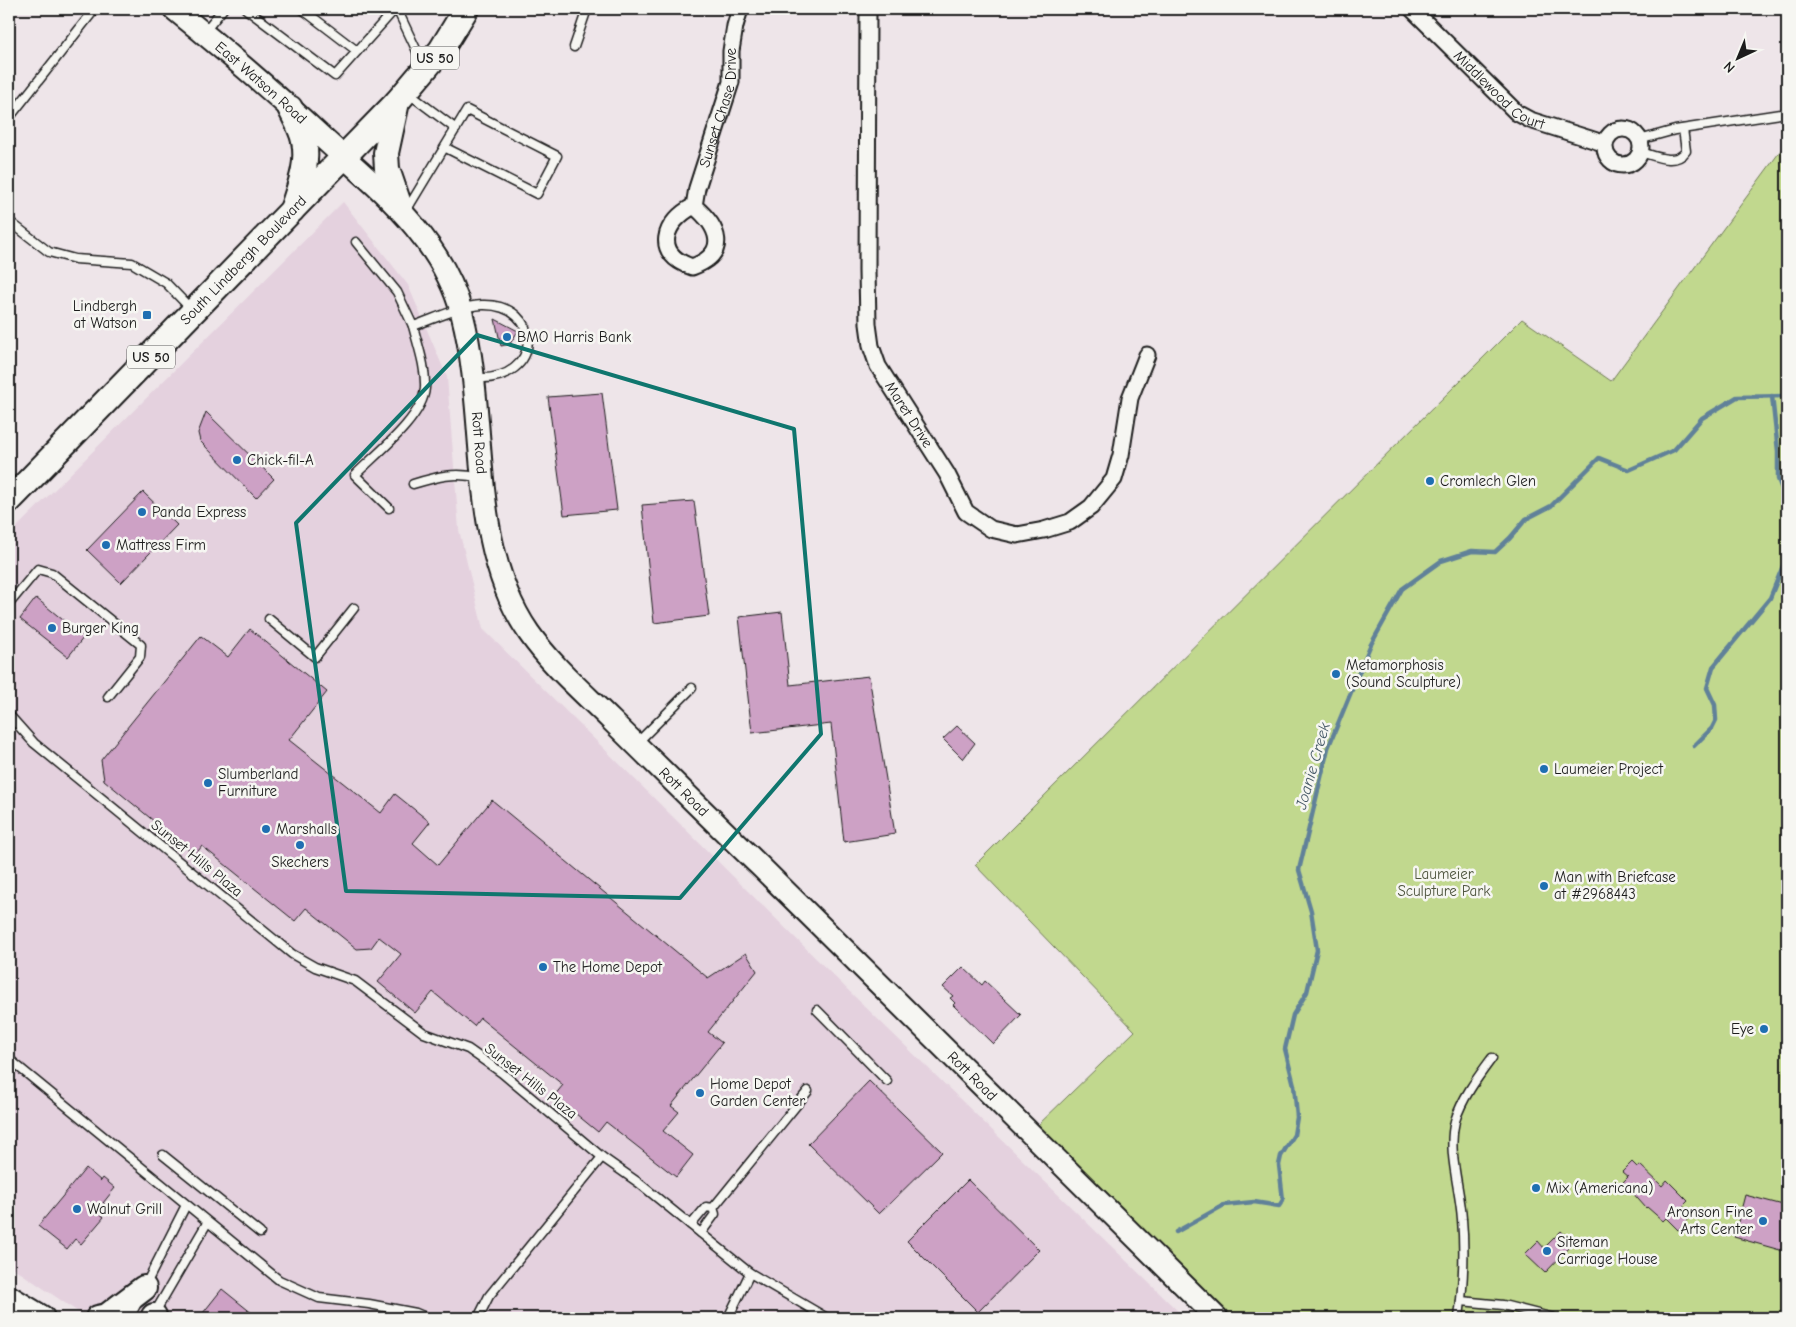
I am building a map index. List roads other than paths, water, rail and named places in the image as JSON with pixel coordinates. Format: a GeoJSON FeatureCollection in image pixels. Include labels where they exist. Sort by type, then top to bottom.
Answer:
{"type":"FeatureCollection","features":[{"type":"Feature","properties":{"kind":"main road","name":"South Lindbergh Boulevard"},"geometry":{"type":"LineString","coordinates":[[9,501],[194,313],[402,97],[426,70],[466,9]]}},
{"type":"Feature","properties":{"kind":"main road"},"geometry":{"type":"LineString","coordinates":[[402,97],[387,161],[387,169],[402,210]]}},
{"type":"Feature","properties":{"kind":"main road"},"geometry":{"type":"LineString","coordinates":[[290,108],[304,139],[305,152],[305,164],[292,212]]}},
{"type":"Feature","properties":{"kind":"main road"},"geometry":{"type":"LineString","coordinates":[[98,1318],[107,1316],[144,1288]]}},
{"type":"Feature","properties":{"kind":"main road"},"geometry":{"type":"LineString","coordinates":[[9,1298],[42,1318]]}},
{"type":"Feature","properties":{"kind":"street","name":"East Watson Road"},"geometry":{"type":"LineString","coordinates":[[174,9],[290,108],[344,158]]}},
{"type":"Feature","properties":{"kind":"street","name":"Sunset Chase Drive"},"geometry":{"type":"LineString","coordinates":[[694,206],[697,188],[731,82],[731,51],[740,9]]}},
{"type":"Feature","properties":{"kind":"street","name":"Maret Drive"},"geometry":{"type":"LineString","coordinates":[[868,9],[866,271],[868,324],[871,346],[878,366],[947,474],[966,512],[991,529],[1017,535],[1070,522],[1091,507],[1114,479],[1121,455],[1130,398],[1147,355]]}},
{"type":"Feature","properties":{"kind":"street","name":"Middlewood Court"},"geometry":{"type":"LineString","coordinates":[[1412,9],[1517,113],[1530,120],[1603,143]]}},
{"type":"Feature","properties":{"kind":"street"},"geometry":{"type":"LineString","coordinates":[[1621,128],[1628,129],[1640,146],[1637,160],[1626,166],[1611,161],[1604,151],[1603,143],[1607,135],[1621,128]]}},
{"type":"Feature","properties":{"kind":"street","name":"Rott Road"},"geometry":{"type":"LineString","coordinates":[[344,158],[402,210],[435,254],[454,290],[461,310],[474,378],[484,480],[497,560],[502,580],[520,618],[554,663],[1217,1318]]}},
{"type":"Feature","properties":{"kind":"lane"},"geometry":{"type":"LineString","coordinates":[[9,118],[95,9]]}},
{"type":"Feature","properties":{"kind":"lane"},"geometry":{"type":"LineString","coordinates":[[204,33],[223,9]]}},
{"type":"Feature","properties":{"kind":"lane"},"geometry":{"type":"LineString","coordinates":[[302,9],[358,51]]}},
{"type":"Feature","properties":{"kind":"lane"},"geometry":{"type":"LineString","coordinates":[[250,10],[272,23],[335,76],[396,9],[426,70]]}},
{"type":"Feature","properties":{"kind":"lane"},"geometry":{"type":"LineString","coordinates":[[404,9],[422,9]]}},
{"type":"Feature","properties":{"kind":"lane"},"geometry":{"type":"LineString","coordinates":[[574,47],[587,9]]}},
{"type":"Feature","properties":{"kind":"lane"},"geometry":{"type":"LineString","coordinates":[[402,97],[456,129]]}},
{"type":"Feature","properties":{"kind":"lane"},"geometry":{"type":"LineString","coordinates":[[402,210],[446,148],[467,110],[557,156],[537,194],[446,148]]}},
{"type":"Feature","properties":{"kind":"lane"},"geometry":{"type":"LineString","coordinates":[[1640,146],[1683,129],[1787,113]]}},
{"type":"Feature","properties":{"kind":"lane"},"geometry":{"type":"LineString","coordinates":[[1640,146],[1661,158],[1674,159],[1682,156],[1686,151],[1683,129]]}},
{"type":"Feature","properties":{"kind":"lane"},"geometry":{"type":"LineString","coordinates":[[9,221],[49,252],[75,259],[132,263],[166,283],[194,313]]}},
{"type":"Feature","properties":{"kind":"lane"},"geometry":{"type":"LineString","coordinates":[[356,242],[397,292],[413,326],[424,375],[425,389],[421,404],[411,419],[355,475],[389,508]]}},
{"type":"Feature","properties":{"kind":"lane"},"geometry":{"type":"LineString","coordinates":[[413,326],[482,305],[507,310],[523,323],[529,341],[524,358],[516,367],[492,379],[474,378]]}},
{"type":"Feature","properties":{"kind":"lane"},"geometry":{"type":"LineString","coordinates":[[413,484],[446,474],[468,475],[484,480]]}},
{"type":"Feature","properties":{"kind":"lane"},"geometry":{"type":"LineString","coordinates":[[9,604],[38,569],[52,573],[141,645],[140,657],[108,697]]}},
{"type":"Feature","properties":{"kind":"lane"},"geometry":{"type":"LineString","coordinates":[[268,619],[315,657],[354,608]]}},
{"type":"Feature","properties":{"kind":"lane"},"geometry":{"type":"LineString","coordinates":[[635,744],[692,688]]}},
{"type":"Feature","properties":{"kind":"lane","name":"Sunset Hills Plaza"},"geometry":{"type":"LineString","coordinates":[[9,715],[34,743],[292,954],[315,967],[355,981],[424,1033],[468,1049],[502,1073],[602,1157],[639,1182],[750,1273],[827,1318]]}},
{"type":"Feature","properties":{"kind":"lane"},"geometry":{"type":"LineString","coordinates":[[817,1010],[887,1081]]}},
{"type":"Feature","properties":{"kind":"lane"},"geometry":{"type":"LineString","coordinates":[[1459,1318],[1462,1219],[1452,1136],[1456,1119],[1464,1102],[1492,1058]]}},
{"type":"Feature","properties":{"kind":"lane"},"geometry":{"type":"LineString","coordinates":[[9,1059],[279,1280],[319,1298],[416,1312],[428,1318]]}},
{"type":"Feature","properties":{"kind":"lane"},"geometry":{"type":"LineString","coordinates":[[713,1208],[808,1091]]}},
{"type":"Feature","properties":{"kind":"lane"},"geometry":{"type":"LineString","coordinates":[[163,1155],[260,1233]]}},
{"type":"Feature","properties":{"kind":"lane"},"geometry":{"type":"LineString","coordinates":[[478,1318],[489,1296],[602,1157]]}},
{"type":"Feature","properties":{"kind":"lane"},"geometry":{"type":"LineString","coordinates":[[129,1318],[186,1205]]}},
{"type":"Feature","properties":{"kind":"lane"},"geometry":{"type":"LineString","coordinates":[[691,1225],[706,1207],[713,1208]]}},
{"type":"Feature","properties":{"kind":"lane"},"geometry":{"type":"LineString","coordinates":[[701,1233],[715,1214],[713,1208]]}},
{"type":"Feature","properties":{"kind":"lane"},"geometry":{"type":"LineString","coordinates":[[153,1317],[208,1222]]}},
{"type":"Feature","properties":{"kind":"lane"},"geometry":{"type":"LineString","coordinates":[[728,1318],[750,1273]]}},
{"type":"Feature","properties":{"kind":"lane"},"geometry":{"type":"LineString","coordinates":[[1461,1301],[1503,1305],[1554,1318]]}},
{"type":"Feature","properties":{"kind":"waterway"},"geometry":{"type":"LineString","coordinates":[[1772,396],[1778,451],[1778,479],[1787,502]]}},
{"type":"Feature","properties":{"kind":"waterway","name":"Joanie Creek"},"geometry":{"type":"LineString","coordinates":[[1176,1232],[1224,1205],[1254,1202],[1279,1206],[1283,1200],[1279,1165],[1281,1156],[1294,1135],[1297,1117],[1294,1085],[1285,1049],[1293,1015],[1307,992],[1317,950],[1311,911],[1299,870],[1328,748],[1370,646],[1402,589],[1441,561],[1472,551],[1495,552],[1526,519],[1551,506],[1599,458],[1629,470],[1674,450],[1702,418],[1737,397],[1787,396]]}},
{"type":"Feature","properties":{"kind":"waterway"},"geometry":{"type":"LineString","coordinates":[[1694,746],[1712,728],[1716,720],[1715,705],[1707,688],[1713,667],[1770,598],[1787,556]]}},
{"type":"Feature","properties":{"kind":"place","name":"Lindbergh at Watson"},"geometry":{"type":"Point","coordinates":[147,315]}},
{"type":"Feature","properties":{"kind":"place","name":"BMO Harris Bank"},"geometry":{"type":"Point","coordinates":[507,337]}},
{"type":"Feature","properties":{"kind":"place","name":"Chick-fil-A"},"geometry":{"type":"Point","coordinates":[237,460]}},
{"type":"Feature","properties":{"kind":"place","name":"Cromlech Glen"},"geometry":{"type":"Point","coordinates":[1430,481]}},
{"type":"Feature","properties":{"kind":"place","name":"Panda Express"},"geometry":{"type":"Point","coordinates":[142,512]}},
{"type":"Feature","properties":{"kind":"place","name":"Mattress Firm"},"geometry":{"type":"Point","coordinates":[106,545]}},
{"type":"Feature","properties":{"kind":"place","name":"Burger King"},"geometry":{"type":"Point","coordinates":[52,628]}},
{"type":"Feature","properties":{"kind":"place","name":"Metamorphosis (Sound Sculpture)"},"geometry":{"type":"Point","coordinates":[1336,674]}},
{"type":"Feature","properties":{"kind":"place","name":"Laumeier Project"},"geometry":{"type":"Point","coordinates":[1544,769]}},
{"type":"Feature","properties":{"kind":"place","name":"Slumberland Furniture"},"geometry":{"type":"Point","coordinates":[208,783]}},
{"type":"Feature","properties":{"kind":"place","name":"Marshalls"},"geometry":{"type":"Point","coordinates":[266,829]}},
{"type":"Feature","properties":{"kind":"place","name":"Skechers"},"geometry":{"type":"Point","coordinates":[300,845]}},
{"type":"Feature","properties":{"kind":"place","name":"Man with Briefcase at #2968443"},"geometry":{"type":"Point","coordinates":[1544,886]}},
{"type":"Feature","properties":{"kind":"place","name":"The Home Depot"},"geometry":{"type":"Point","coordinates":[543,967]}},
{"type":"Feature","properties":{"kind":"place","name":"Eye"},"geometry":{"type":"Point","coordinates":[1764,1029]}},
{"type":"Feature","properties":{"kind":"place","name":"Home Depot Garden Center"},"geometry":{"type":"Point","coordinates":[700,1093]}},
{"type":"Feature","properties":{"kind":"place","name":"Mix (Americana)"},"geometry":{"type":"Point","coordinates":[1536,1188]}},
{"type":"Feature","properties":{"kind":"place","name":"Walnut Grill"},"geometry":{"type":"Point","coordinates":[77,1209]}},
{"type":"Feature","properties":{"kind":"place","name":"Aronson Fine Arts Center"},"geometry":{"type":"Point","coordinates":[1763,1221]}},
{"type":"Feature","properties":{"kind":"place","name":"Siteman Carriage House"},"geometry":{"type":"Point","coordinates":[1547,1251]}},
{"type":"Feature","properties":{"kind":"park label","name":"Laumeier Sculpture Park"},"geometry":{"type":"Point","coordinates":[1444,882]}}]}
